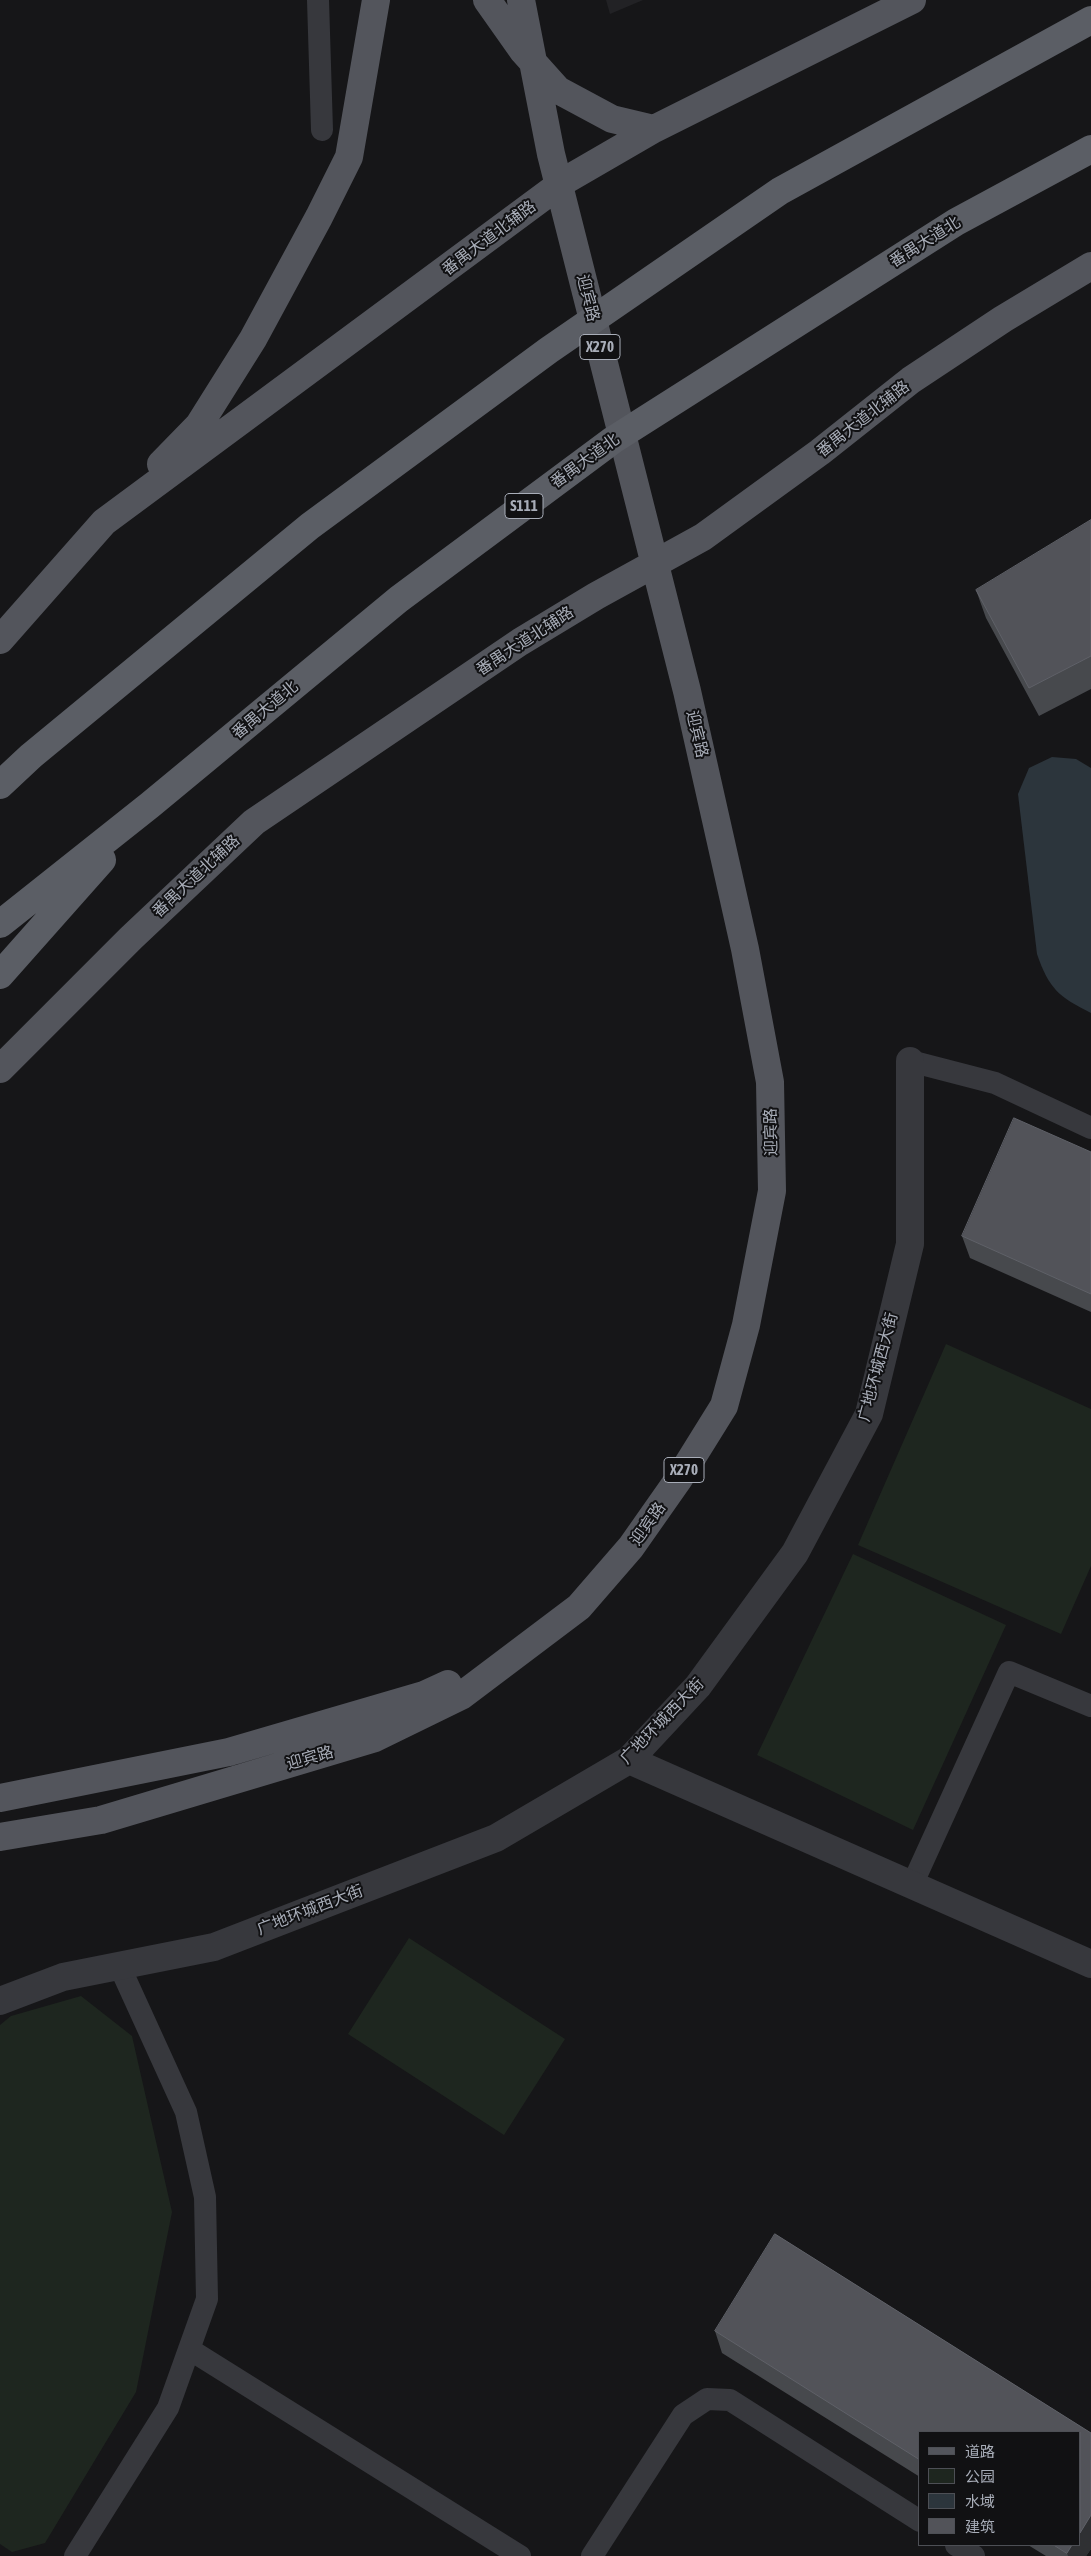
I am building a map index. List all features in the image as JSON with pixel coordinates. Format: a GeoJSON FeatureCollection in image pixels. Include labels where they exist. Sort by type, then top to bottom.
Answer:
{"type":"FeatureCollection","features":[{"type":"Feature","properties":{"kind":"highway"},"geometry":{"type":"LineString","coordinates":[[0,785],[32,756],[310,526],[549,350],[780,191],[1091,20]]}},
{"type":"Feature","properties":{"kind":"highway","name":"番禺大道北"},"geometry":{"type":"LineString","coordinates":[[0,924],[150,805],[399,598],[614,440],[956,222],[1091,149]]}},
{"type":"Feature","properties":{"kind":"highway"},"geometry":{"type":"LineString","coordinates":[[0,975],[150,805]]}},
{"type":"Feature","properties":{"kind":"main road"},"geometry":{"type":"LineString","coordinates":[[104,522],[199,425],[253,339],[319,217],[349,157],[376,0]]}},
{"type":"Feature","properties":{"kind":"main road","name":"迎宾路"},"geometry":{"type":"LineString","coordinates":[[0,1837],[101,1820],[375,1738],[461,1696],[579,1607],[631,1548],[678,1480],[724,1406],[746,1325],[772,1190],[770,1082],[745,949],[687,691],[551,154],[521,0]]}},
{"type":"Feature","properties":{"kind":"main road","name":"番禺大道北辅路"},"geometry":{"type":"LineString","coordinates":[[0,640],[104,522],[566,180],[654,129],[912,0]]}},
{"type":"Feature","properties":{"kind":"main road"},"geometry":{"type":"LineString","coordinates":[[485,2],[523,52],[558,90],[612,119],[654,129]]}},
{"type":"Feature","properties":{"kind":"main road","name":"番禺大道北辅路"},"geometry":{"type":"LineString","coordinates":[[0,1069],[130,938],[254,822],[520,642],[596,596],[703,537],[820,452],[911,380],[1003,319],[1091,266]]}},
{"type":"Feature","properties":{"kind":"main road"},"geometry":{"type":"LineString","coordinates":[[0,1798],[229,1752],[424,1695],[526,1648]]}},
{"type":"Feature","properties":{"kind":"street","name":"广地环城西大街"},"geometry":{"type":"LineString","coordinates":[[0,2001],[63,1977],[214,1947],[496,1838],[629,1760],[698,1686],[795,1553],[869,1414],[910,1244],[910,1062]]}},
{"type":"Feature","properties":{"kind":"street"},"geometry":{"type":"LineString","coordinates":[[629,1760],[1091,1964]]}},
{"type":"Feature","properties":{"kind":"lane"},"geometry":{"type":"LineString","coordinates":[[318,0],[322,130]]}},
{"type":"Feature","properties":{"kind":"lane"},"geometry":{"type":"LineString","coordinates":[[485,2],[537,0]]}},
{"type":"Feature","properties":{"kind":"lane"},"geometry":{"type":"LineString","coordinates":[[910,1062],[995,1083],[1091,1128]]}},
{"type":"Feature","properties":{"kind":"lane"},"geometry":{"type":"LineString","coordinates":[[912,1885],[1009,1672],[1091,1706]]}},
{"type":"Feature","properties":{"kind":"lane"},"geometry":{"type":"LineString","coordinates":[[75,2556],[168,2408],[207,2299],[205,2197],[186,2112],[119,1965]]}},
{"type":"Feature","properties":{"kind":"lane"},"geometry":{"type":"LineString","coordinates":[[189,2349],[520,2556]]}},
{"type":"Feature","properties":{"kind":"lane"},"geometry":{"type":"LineString","coordinates":[[592,2556],[683,2415],[707,2399],[730,2400],[918,2520]]}},
{"type":"Feature","properties":{"kind":"lane"},"geometry":{"type":"LineString","coordinates":[[958,2546],[974,2556]]}},
{"type":"Feature","properties":{"kind":"shaded area"},"geometry":{"type":"Polygon","coordinates":[[[606,0],[643,0],[610,14],[606,0]]]}},
{"type":"Feature","properties":{"kind":"green space"},"geometry":{"type":"Polygon","coordinates":[[[946,1344],[1091,1409],[1091,1566],[1061,1634],[858,1545],[946,1344]]]}},
{"type":"Feature","properties":{"kind":"green space"},"geometry":{"type":"Polygon","coordinates":[[[853,1554],[1006,1625],[913,1830],[757,1755],[853,1554]]]}},
{"type":"Feature","properties":{"kind":"green space"},"geometry":{"type":"Polygon","coordinates":[[[409,1938],[565,2039],[504,2135],[348,2034],[409,1938]]]}},
{"type":"Feature","properties":{"kind":"green space"},"geometry":{"type":"Polygon","coordinates":[[[81,1996],[132,2036],[172,2212],[136,2392],[45,2543],[12,2552],[0,2544],[0,2025],[11,2016],[81,1996]]]}},
{"type":"Feature","properties":{"kind":"water"},"geometry":{"type":"Polygon","coordinates":[[[1052,757],[1076,759],[1091,768],[1091,1013],[1063,997],[1057,991],[1046,976],[1037,954],[1018,794],[1029,768],[1052,757]]]}},
{"type":"Feature","properties":{"kind":"building"},"geometry":{"type":"Polygon","coordinates":[[[1091,520],[1091,656],[1029,688],[976,590],[1091,520]]]}},
{"type":"Feature","properties":{"kind":"building"},"geometry":{"type":"Polygon","coordinates":[[[1014,1118],[1091,1152],[1091,1294],[962,1236],[1014,1118]]]}},
{"type":"Feature","properties":{"kind":"building"},"geometry":{"type":"Polygon","coordinates":[[[775,2234],[1091,2433],[1091,2515],[1081,2531],[1081,2431],[918,2431],[918,2459],[715,2331],[775,2234]]]}},
{"type":"Feature","properties":{"kind":"building"},"geometry":{"type":"Polygon","coordinates":[[[1056,2546],[1071,2546],[1067,2553],[1056,2546]]]}}]}
